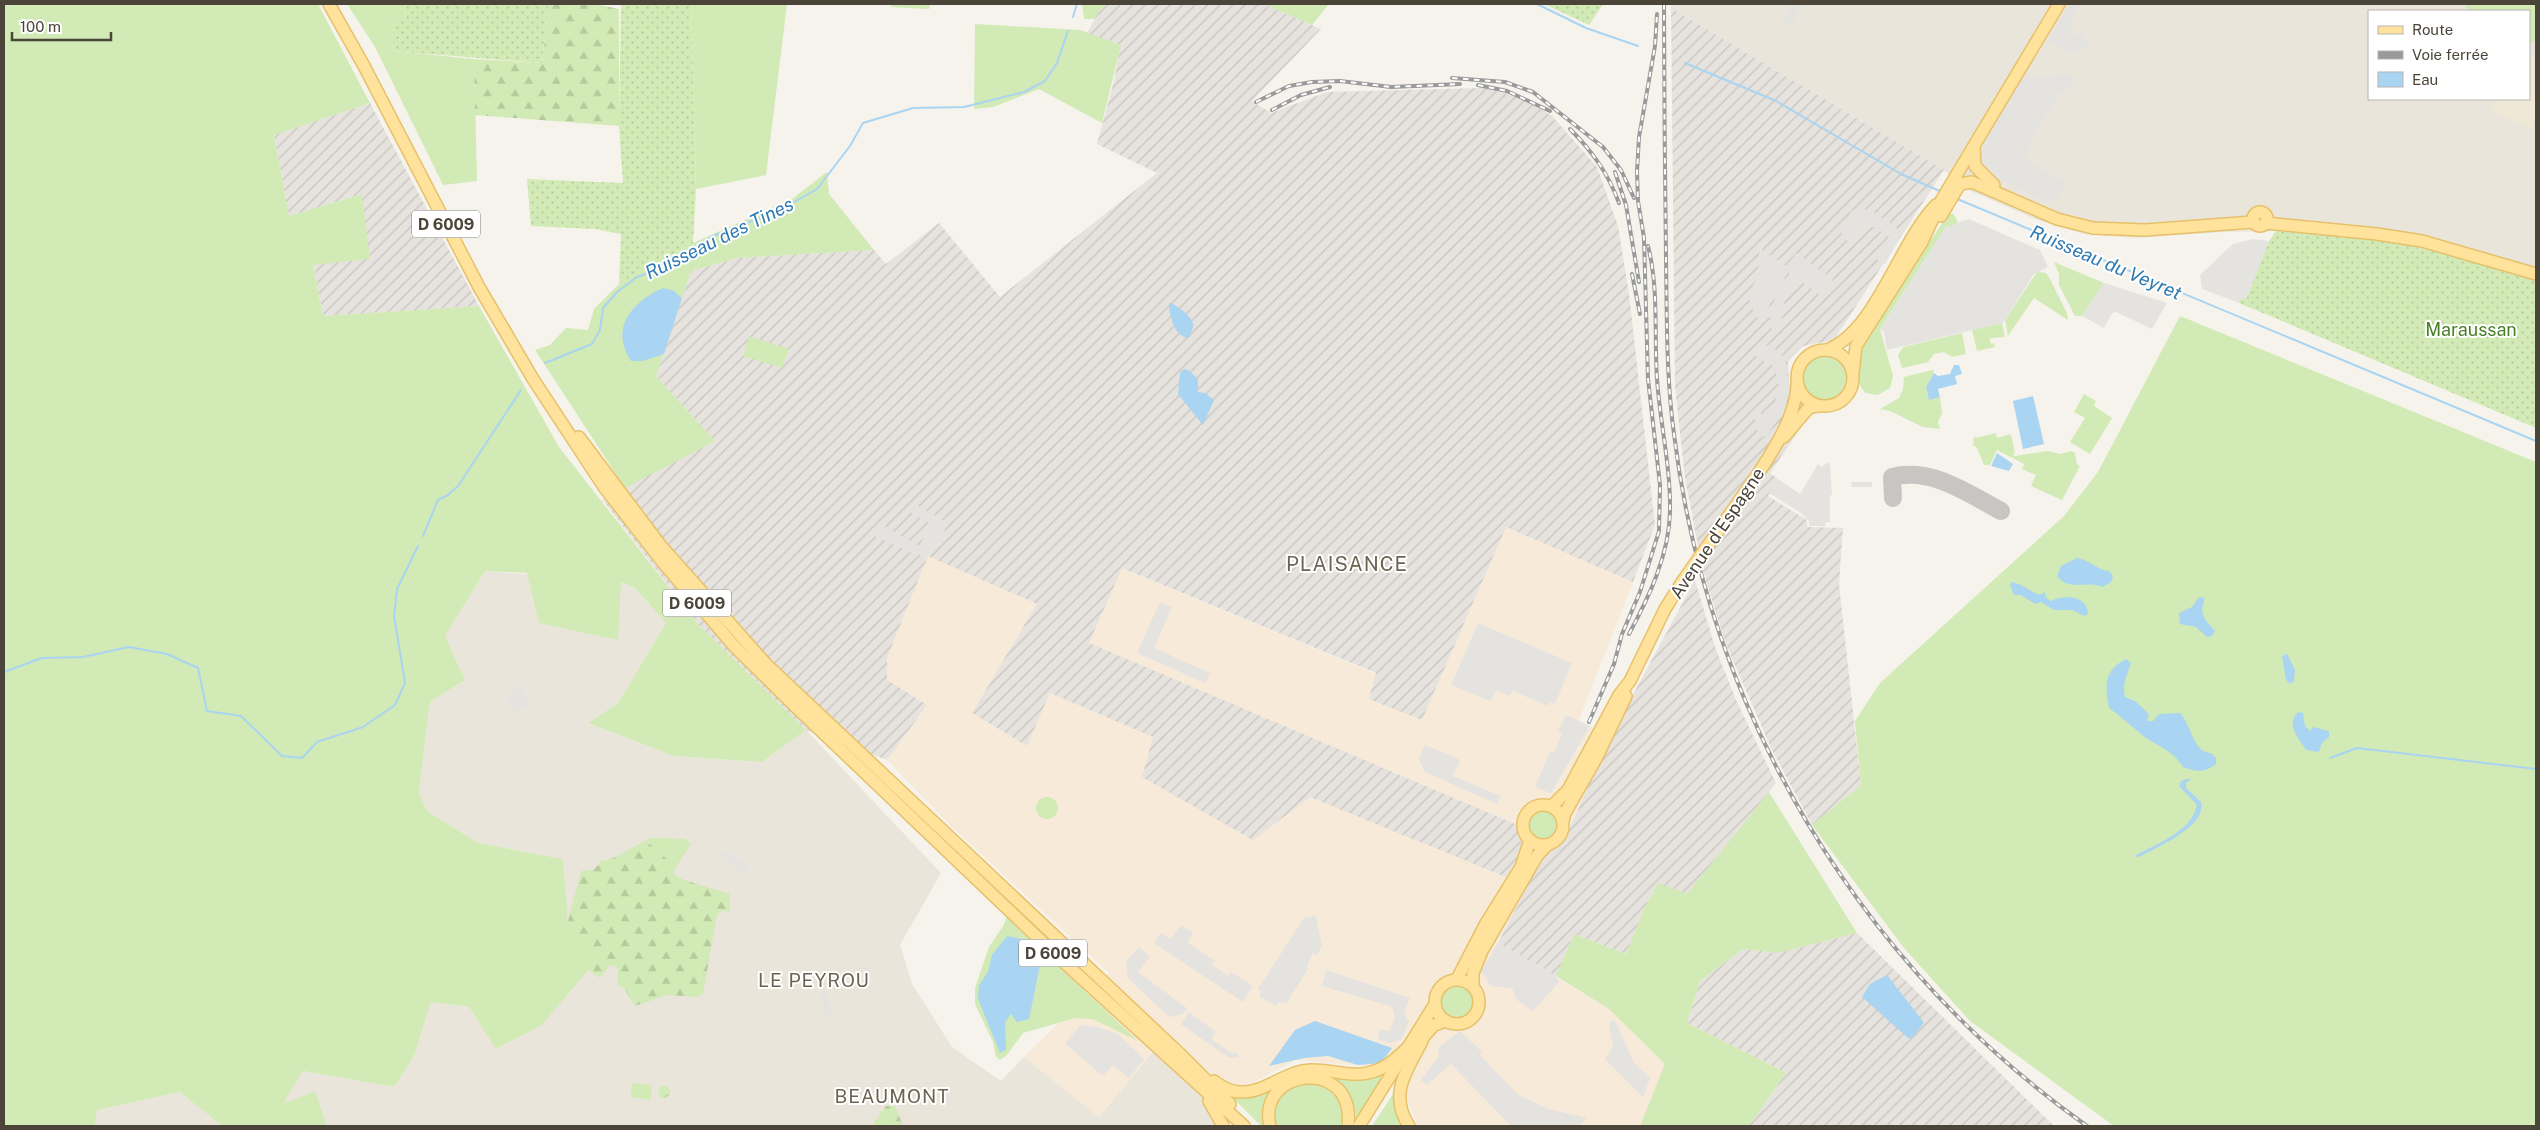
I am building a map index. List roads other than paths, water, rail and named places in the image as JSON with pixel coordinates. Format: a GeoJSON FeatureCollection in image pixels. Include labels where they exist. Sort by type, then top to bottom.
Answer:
{"type":"FeatureCollection","features":[{"type":"Feature","properties":{"kind":"main road","name":"D 6009"},"geometry":{"type":"LineString","coordinates":[[329,4],[364,66],[479,287],[533,379],[604,487],[664,565],[734,646],[797,708],[1056,956],[1188,1078],[1244,1126]]}},
{"type":"Feature","properties":{"kind":"main road","name":"D 6009"},"geometry":{"type":"LineString","coordinates":[[336,4],[371,63],[511,330],[563,414],[661,546],[723,618],[786,684],[1179,1053],[1253,1126]]}},
{"type":"Feature","properties":{"kind":"main road"},"geometry":{"type":"LineString","coordinates":[[1773,450],[1810,407],[1834,405],[1843,400],[1850,392],[1856,346],[1922,242],[1954,186],[1959,172],[2059,4]]}},
{"type":"Feature","properties":{"kind":"main road"},"geometry":{"type":"LineString","coordinates":[[1974,147],[1975,166],[1994,185]]}},
{"type":"Feature","properties":{"kind":"main road"},"geometry":{"type":"LineString","coordinates":[[1959,172],[1974,174],[2058,215],[2094,224],[2145,226],[2253,219],[2260,226],[2266,221],[2276,221],[2378,229],[2423,236],[2536,269]]}},
{"type":"Feature","properties":{"kind":"main road"},"geometry":{"type":"LineString","coordinates":[[1954,186],[1972,182],[2057,219],[2093,228],[2145,230],[2253,219]]}},
{"type":"Feature","properties":{"kind":"main road"},"geometry":{"type":"LineString","coordinates":[[1820,406],[1805,398],[1797,384],[1797,373],[1801,363],[1812,353],[1828,350],[1842,343],[1859,326],[1916,230],[1945,201]]}},
{"type":"Feature","properties":{"kind":"main road"},"geometry":{"type":"LineString","coordinates":[[2266,221],[2422,241],[2536,274]]}},
{"type":"Feature","properties":{"kind":"main road"},"geometry":{"type":"LineString","coordinates":[[1828,350],[1844,357],[1853,373]]}},
{"type":"Feature","properties":{"kind":"main road","name":"Avenue d'Espagne"},"geometry":{"type":"LineString","coordinates":[[1552,806],[1568,790],[1615,702],[1630,681],[1665,609],[1773,450],[1795,402],[1797,384]]}},
{"type":"Feature","properties":{"kind":"main road","name":"Avenue d'Espagne"},"geometry":{"type":"LineString","coordinates":[[1563,821],[1569,806],[1614,723],[1630,687],[1630,681]]}},
{"type":"Feature","properties":{"kind":"main road"},"geometry":{"type":"LineString","coordinates":[[1366,1126],[1425,1034],[1434,1025],[1446,1021],[1461,1024],[1475,1016],[1480,1000],[1473,986],[1473,973],[1482,951],[1538,856],[1547,845],[1562,833],[1563,821],[1558,811],[1552,806],[1535,806],[1526,813],[1523,827],[1530,840],[1547,845]]}},
{"type":"Feature","properties":{"kind":"main road"},"geometry":{"type":"LineString","coordinates":[[1457,980],[1485,925],[1521,867],[1530,840]]}},
{"type":"Feature","properties":{"kind":"main road"},"geometry":{"type":"LineString","coordinates":[[1446,1021],[1437,1011],[1435,1004],[1436,995],[1443,984],[1457,980],[1473,986]]}},
{"type":"Feature","properties":{"kind":"main road"},"geometry":{"type":"LineString","coordinates":[[1359,1126],[1412,1044],[1435,1004]]}},
{"type":"Feature","properties":{"kind":"main road"},"geometry":{"type":"LineString","coordinates":[[1409,1126],[1398,1104],[1399,1092],[1402,1079],[1425,1034]]}},
{"type":"Feature","properties":{"kind":"main road"},"geometry":{"type":"LineString","coordinates":[[1179,1053],[1224,1089],[1252,1092],[1293,1073],[1310,1070],[1364,1075],[1388,1066],[1412,1044]]}},
{"type":"Feature","properties":{"kind":"main road"},"geometry":{"type":"LineString","coordinates":[[1270,1126],[1270,1110],[1278,1092],[1286,1083],[1302,1078],[1316,1077],[1332,1084],[1342,1093],[1348,1108],[1348,1126]]}},
{"type":"Feature","properties":{"kind":"main road"},"geometry":{"type":"LineString","coordinates":[[1188,1078],[1210,1101],[1223,1126]]}},
{"type":"Feature","properties":{"kind":"water"},"geometry":{"type":"Polygon","coordinates":[[[663,288],[674,291],[682,298],[664,354],[643,361],[631,361],[622,338],[623,327],[627,317],[642,301],[663,288]]]}},
{"type":"Feature","properties":{"kind":"water"},"geometry":{"type":"Polygon","coordinates":[[[1169,303],[1182,310],[1193,323],[1189,338],[1180,334],[1174,325],[1169,303]]]}},
{"type":"Feature","properties":{"kind":"water"},"geometry":{"type":"Polygon","coordinates":[[[1954,365],[1959,365],[1962,374],[1955,376],[1957,384],[1938,389],[1940,397],[1929,400],[1926,387],[1934,373],[1938,376],[1950,374],[1954,365]]]}},
{"type":"Feature","properties":{"kind":"water"},"geometry":{"type":"Polygon","coordinates":[[[1184,369],[1188,370],[1198,379],[1198,392],[1205,393],[1214,400],[1203,425],[1178,394],[1180,373],[1184,369]]]}},
{"type":"Feature","properties":{"kind":"water"},"geometry":{"type":"Polygon","coordinates":[[[2033,396],[2044,444],[2023,449],[2013,401],[2033,396]]]}},
{"type":"Feature","properties":{"kind":"water"},"geometry":{"type":"Polygon","coordinates":[[[1997,453],[2013,464],[2009,471],[1991,466],[1997,453]]]}},
{"type":"Feature","properties":{"kind":"water"},"geometry":{"type":"Polygon","coordinates":[[[2077,558],[2109,571],[2113,576],[2111,582],[2102,587],[2096,585],[2072,585],[2062,581],[2057,576],[2061,566],[2077,558]]]}},
{"type":"Feature","properties":{"kind":"water"},"geometry":{"type":"Polygon","coordinates":[[[2012,582],[2040,595],[2045,592],[2045,596],[2050,601],[2068,597],[2079,600],[2087,607],[2088,614],[2084,616],[2073,610],[2054,610],[2041,602],[2035,604],[2021,595],[2014,595],[2010,585],[2012,582]]]}},
{"type":"Feature","properties":{"kind":"water"},"geometry":{"type":"Polygon","coordinates":[[[2199,597],[2205,598],[2202,613],[2215,631],[2212,636],[2207,637],[2196,627],[2180,624],[2179,613],[2192,607],[2199,597]]]}},
{"type":"Feature","properties":{"kind":"water"},"geometry":{"type":"Polygon","coordinates":[[[2287,654],[2295,670],[2294,681],[2290,684],[2286,680],[2282,656],[2287,654]]]}},
{"type":"Feature","properties":{"kind":"water"},"geometry":{"type":"Polygon","coordinates":[[[2126,659],[2131,663],[2125,683],[2125,697],[2135,701],[2149,714],[2147,721],[2153,721],[2159,714],[2180,713],[2196,744],[2200,749],[2211,753],[2216,758],[2216,764],[2200,771],[2183,767],[2171,754],[2146,738],[2109,708],[2107,680],[2109,674],[2126,659]]]}},
{"type":"Feature","properties":{"kind":"water"},"geometry":{"type":"Polygon","coordinates":[[[2298,712],[2303,713],[2305,726],[2310,731],[2313,727],[2329,731],[2329,737],[2322,743],[2319,752],[2306,750],[2294,732],[2294,717],[2298,712]]]}},
{"type":"Feature","properties":{"kind":"water"},"geometry":{"type":"Polygon","coordinates":[[[2191,779],[2186,783],[2186,788],[2201,802],[2201,811],[2196,820],[2178,836],[2137,858],[2136,855],[2172,836],[2194,814],[2197,805],[2179,786],[2181,781],[2191,779]]]}},
{"type":"Feature","properties":{"kind":"water"},"geometry":{"type":"Polygon","coordinates":[[[1007,936],[1022,939],[1041,960],[1029,1019],[1017,1022],[1011,1014],[1005,1022],[1006,1050],[1000,1053],[978,999],[979,985],[988,972],[992,955],[1007,936]]]}},
{"type":"Feature","properties":{"kind":"water"},"geometry":{"type":"Polygon","coordinates":[[[1887,975],[1924,1023],[1912,1038],[1908,1038],[1862,997],[1870,984],[1887,975]]]}},
{"type":"Feature","properties":{"kind":"water"},"geometry":{"type":"Polygon","coordinates":[[[1315,1021],[1392,1048],[1381,1063],[1358,1065],[1328,1056],[1304,1058],[1269,1066],[1295,1030],[1315,1021]]]}},
{"type":"Feature","properties":{"kind":"waterway","name":"Ruisseau des Tines"},"geometry":{"type":"LineString","coordinates":[[1073,17],[1077,4]]}},
{"type":"Feature","properties":{"kind":"waterway","name":"Ruisseau du Veyret"},"geometry":{"type":"LineString","coordinates":[[1537,4],[1586,28],[1638,46]]}},
{"type":"Feature","properties":{"kind":"waterway","name":"Ruisseau des Tines"},"geometry":{"type":"LineString","coordinates":[[545,363],[592,344],[600,330],[603,308],[617,292],[637,277],[661,268],[711,237],[782,209],[817,189],[850,146],[863,123],[913,108],[964,107],[1024,92],[1045,81],[1057,63],[1068,31]]}},
{"type":"Feature","properties":{"kind":"waterway","name":"Ruisseau du Veyret"},"geometry":{"type":"LineString","coordinates":[[1685,63],[1776,101],[1901,174],[1942,192]]}},
{"type":"Feature","properties":{"kind":"waterway","name":"Ruisseau du Veyret"},"geometry":{"type":"LineString","coordinates":[[1955,198],[2536,441]]}},
{"type":"Feature","properties":{"kind":"waterway","name":"Ruisseau des Tines"},"geometry":{"type":"LineString","coordinates":[[423,536],[438,500],[448,495],[458,486],[521,390]]}},
{"type":"Feature","properties":{"kind":"waterway","name":"Ruisseau des Tines"},"geometry":{"type":"LineString","coordinates":[[4,672],[42,658],[83,657],[129,647],[167,654],[198,668],[207,711],[241,716],[282,756],[302,758],[317,742],[363,727],[395,705],[405,683],[394,616],[397,589],[418,546]]}},
{"type":"Feature","properties":{"kind":"waterway"},"geometry":{"type":"LineString","coordinates":[[2330,758],[2357,748],[2536,769]]}},
{"type":"Feature","properties":{"kind":"railway"},"geometry":{"type":"LineString","coordinates":[[1664,4],[1667,324],[1671,412],[1692,537],[1721,637],[1760,732],[1808,824],[1865,909],[1931,989],[2005,1061],[2087,1126]]}},
{"type":"Feature","properties":{"kind":"railway"},"geometry":{"type":"LineString","coordinates":[[1589,722],[1614,664],[1622,634],[1640,592],[1659,531],[1660,485],[1648,379],[1644,238],[1638,201],[1637,172],[1639,137],[1655,46],[1657,14]]}},
{"type":"Feature","properties":{"kind":"railway"},"geometry":{"type":"LineString","coordinates":[[1452,78],[1505,82],[1533,92],[1603,147],[1621,170],[1634,198]]}},
{"type":"Feature","properties":{"kind":"railway"},"geometry":{"type":"LineString","coordinates":[[1256,102],[1289,86],[1312,82],[1340,81],[1391,87],[1460,84]]}},
{"type":"Feature","properties":{"kind":"railway"},"geometry":{"type":"LineString","coordinates":[[1478,85],[1507,91],[1550,111]]}},
{"type":"Feature","properties":{"kind":"railway"},"geometry":{"type":"LineString","coordinates":[[1272,110],[1301,95],[1330,87]]}},
{"type":"Feature","properties":{"kind":"railway"},"geometry":{"type":"LineString","coordinates":[[1570,129],[1599,163],[1619,203]]}},
{"type":"Feature","properties":{"kind":"railway"},"geometry":{"type":"LineString","coordinates":[[1615,172],[1626,205],[1639,282]]}},
{"type":"Feature","properties":{"kind":"railway"},"geometry":{"type":"LineString","coordinates":[[1629,634],[1657,575],[1666,544],[1670,512],[1669,479],[1658,396],[1654,279],[1648,246]]}},
{"type":"Feature","properties":{"kind":"railway"},"geometry":{"type":"LineString","coordinates":[[1632,274],[1640,314]]}},
{"type":"Feature","properties":{"kind":"district","name":"PLAISANCE"},"geometry":{"type":"Point","coordinates":[1347,564]}},
{"type":"Feature","properties":{"kind":"district","name":"LE PEYROU"},"geometry":{"type":"Point","coordinates":[814,980]}},
{"type":"Feature","properties":{"kind":"district","name":"BEAUMONT"},"geometry":{"type":"Point","coordinates":[892,1096]}},
{"type":"Feature","properties":{"kind":"park label","name":"Maraussan"},"geometry":{"type":"Point","coordinates":[2471,329]}}]}
